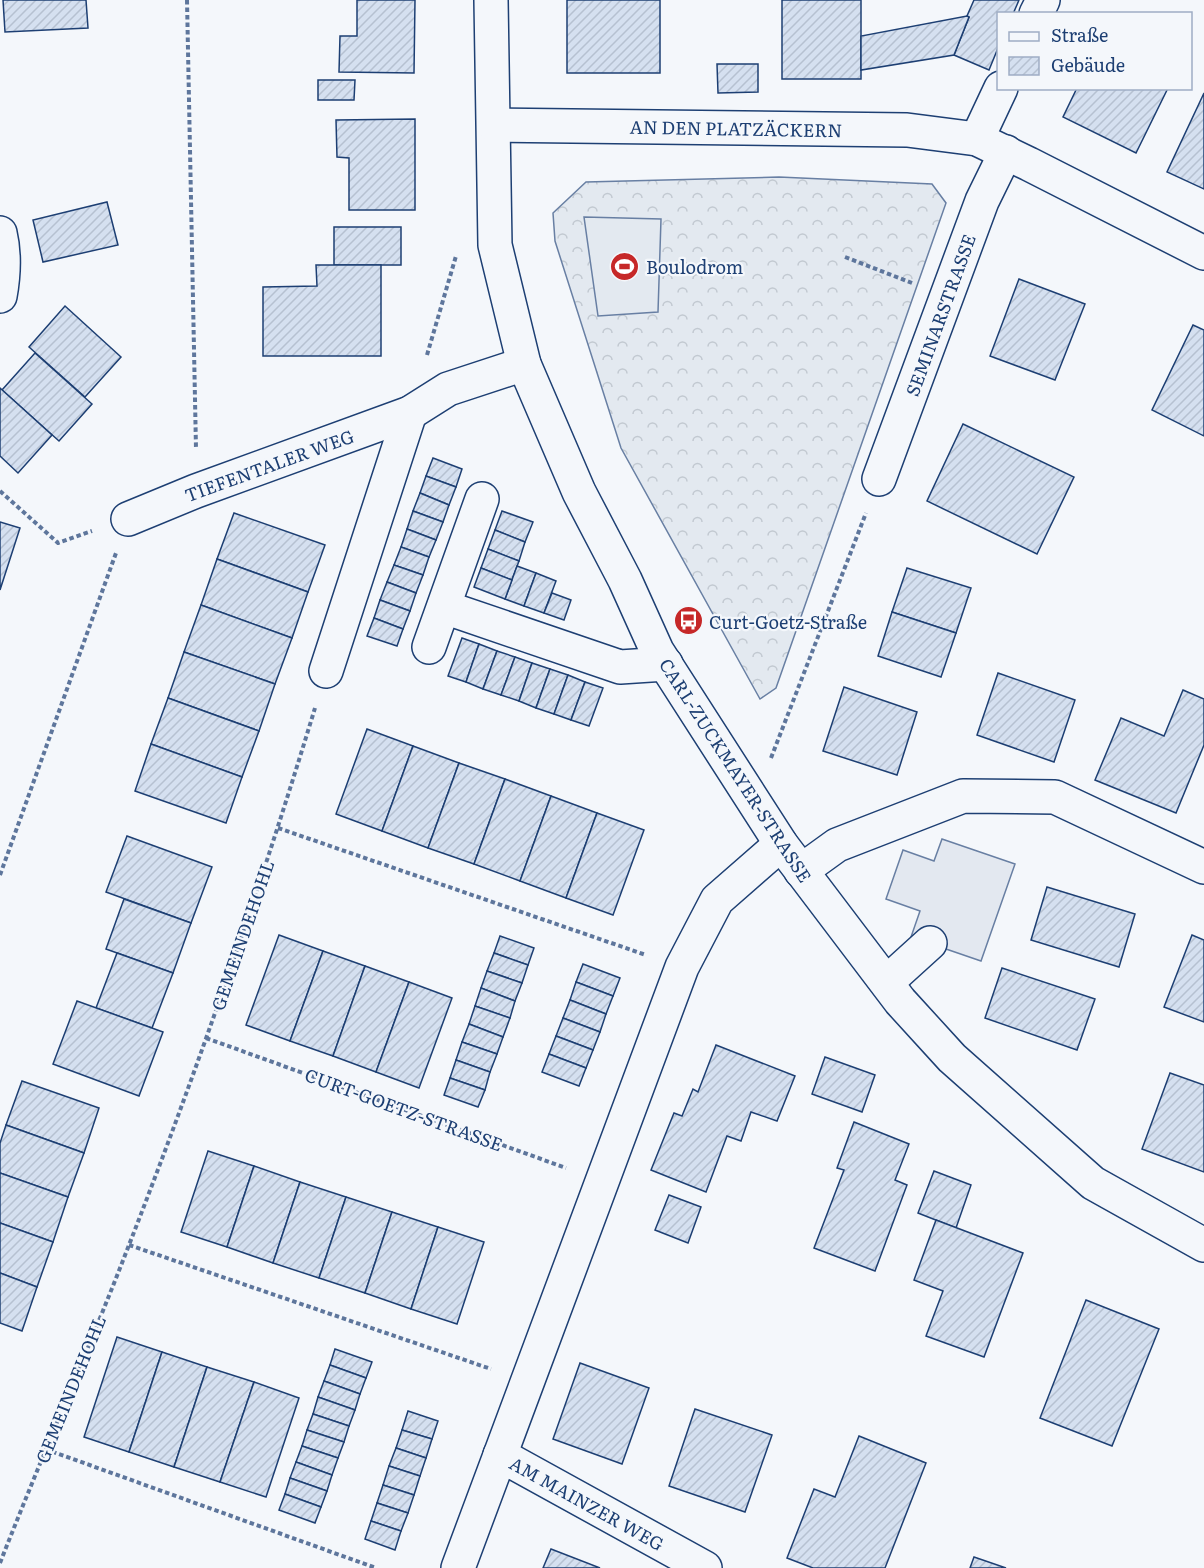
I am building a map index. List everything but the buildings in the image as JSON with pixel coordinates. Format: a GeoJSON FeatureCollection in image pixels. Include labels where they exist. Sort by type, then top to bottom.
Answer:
{"type":"FeatureCollection","features":[{"type":"Feature","properties":{"kind":"street"},"geometry":{"type":"LineString","coordinates":[[326,671],[410,413],[448,389],[524,364],[495,245],[491,0]]}},
{"type":"Feature","properties":{"kind":"street","name":"SEMINARSTRASSE"},"geometry":{"type":"LineString","coordinates":[[879,479],[982,201],[1001,90]]}},
{"type":"Feature","properties":{"kind":"street","name":"AN DEN PLATZÄCKERN"},"geometry":{"type":"LineString","coordinates":[[494,125],[907,130],[991,146],[1204,253]]}},
{"type":"Feature","properties":{"kind":"street"},"geometry":{"type":"LineString","coordinates":[[0,233],[4,274],[0,296]]}},
{"type":"Feature","properties":{"kind":"street","name":"CARL-ZUCKMAYER-STRASSE"},"geometry":{"type":"LineString","coordinates":[[524,364],[579,492],[625,580],[657,651],[780,844],[900,1001],[952,1058],[1093,1183],[1204,1245]]}},
{"type":"Feature","properties":{"kind":"street","name":"TIEFENTALER WEG"},"geometry":{"type":"LineString","coordinates":[[128,519],[196,491],[410,413]]}},
{"type":"Feature","properties":{"kind":"street"},"geometry":{"type":"LineString","coordinates":[[429,647],[482,499]]}},
{"type":"Feature","properties":{"kind":"street"},"geometry":{"type":"LineString","coordinates":[[444,607],[620,667],[666,664]]}},
{"type":"Feature","properties":{"kind":"street"},"geometry":{"type":"LineString","coordinates":[[801,871],[837,845],[963,796],[1055,797],[1204,867]]}},
{"type":"Feature","properties":{"kind":"street"},"geometry":{"type":"LineString","coordinates":[[458,1568],[682,968],[717,900],[780,844]]}},
{"type":"Feature","properties":{"kind":"street"},"geometry":{"type":"LineString","coordinates":[[887,982],[930,943]]}},
{"type":"Feature","properties":{"kind":"street","name":"AM MAINZER WEG"},"geometry":{"type":"LineString","coordinates":[[500,1455],[705,1568]]}},
{"type":"Feature","properties":{"kind":"path"},"geometry":{"type":"LineString","coordinates":[[187,0],[196,491]]}},
{"type":"Feature","properties":{"kind":"path"},"geometry":{"type":"LineString","coordinates":[[410,413],[458,247]]}},
{"type":"Feature","properties":{"kind":"path"},"geometry":{"type":"LineString","coordinates":[[845,257],[948,297]]}},
{"type":"Feature","properties":{"kind":"path"},"geometry":{"type":"LineString","coordinates":[[770,760],[879,479]]}},
{"type":"Feature","properties":{"kind":"path"},"geometry":{"type":"LineString","coordinates":[[0,491],[57,543],[128,519]]}},
{"type":"Feature","properties":{"kind":"path"},"geometry":{"type":"LineString","coordinates":[[0,875],[128,519]]}},
{"type":"Feature","properties":{"kind":"path","name":"GEMEINDEHOHL"},"geometry":{"type":"LineString","coordinates":[[0,1563],[129,1245],[206,1038],[278,828],[326,671]]}},
{"type":"Feature","properties":{"kind":"path"},"geometry":{"type":"LineString","coordinates":[[278,828],[682,968]]}},
{"type":"Feature","properties":{"kind":"path","name":"CURT-GOETZ-STRASSE"},"geometry":{"type":"LineString","coordinates":[[206,1038],[603,1180]]}},
{"type":"Feature","properties":{"kind":"path"},"geometry":{"type":"LineString","coordinates":[[129,1245],[527,1382]]}},
{"type":"Feature","properties":{"kind":"path"},"geometry":{"type":"LineString","coordinates":[[45,1449],[376,1568]]}},
{"type":"Feature","properties":{"kind":"green space"},"geometry":{"type":"Polygon","coordinates":[[[779,177],[932,184],[946,203],[776,688],[760,699],[621,448],[555,241],[553,213],[586,182],[779,177]]]}},
{"type":"Feature","properties":{"kind":"green space","name":"Boulodrom"},"geometry":{"type":"Polygon","coordinates":[[[584,217],[661,219],[658,312],[598,316],[584,217]]]}},
{"type":"Feature","properties":{"kind":"shaded area"},"geometry":{"type":"Polygon","coordinates":[[[942,839],[1015,864],[981,961],[911,937],[920,911],[886,899],[903,850],[934,861],[942,839]]]}},
{"type":"Feature","properties":{"kind":"place","name":"Boulodrom"},"geometry":{"type":"Point","coordinates":[625,266]}},
{"type":"Feature","properties":{"kind":"place","name":"Curt-Goetz-Straße"},"geometry":{"type":"Point","coordinates":[688,621]}}]}
